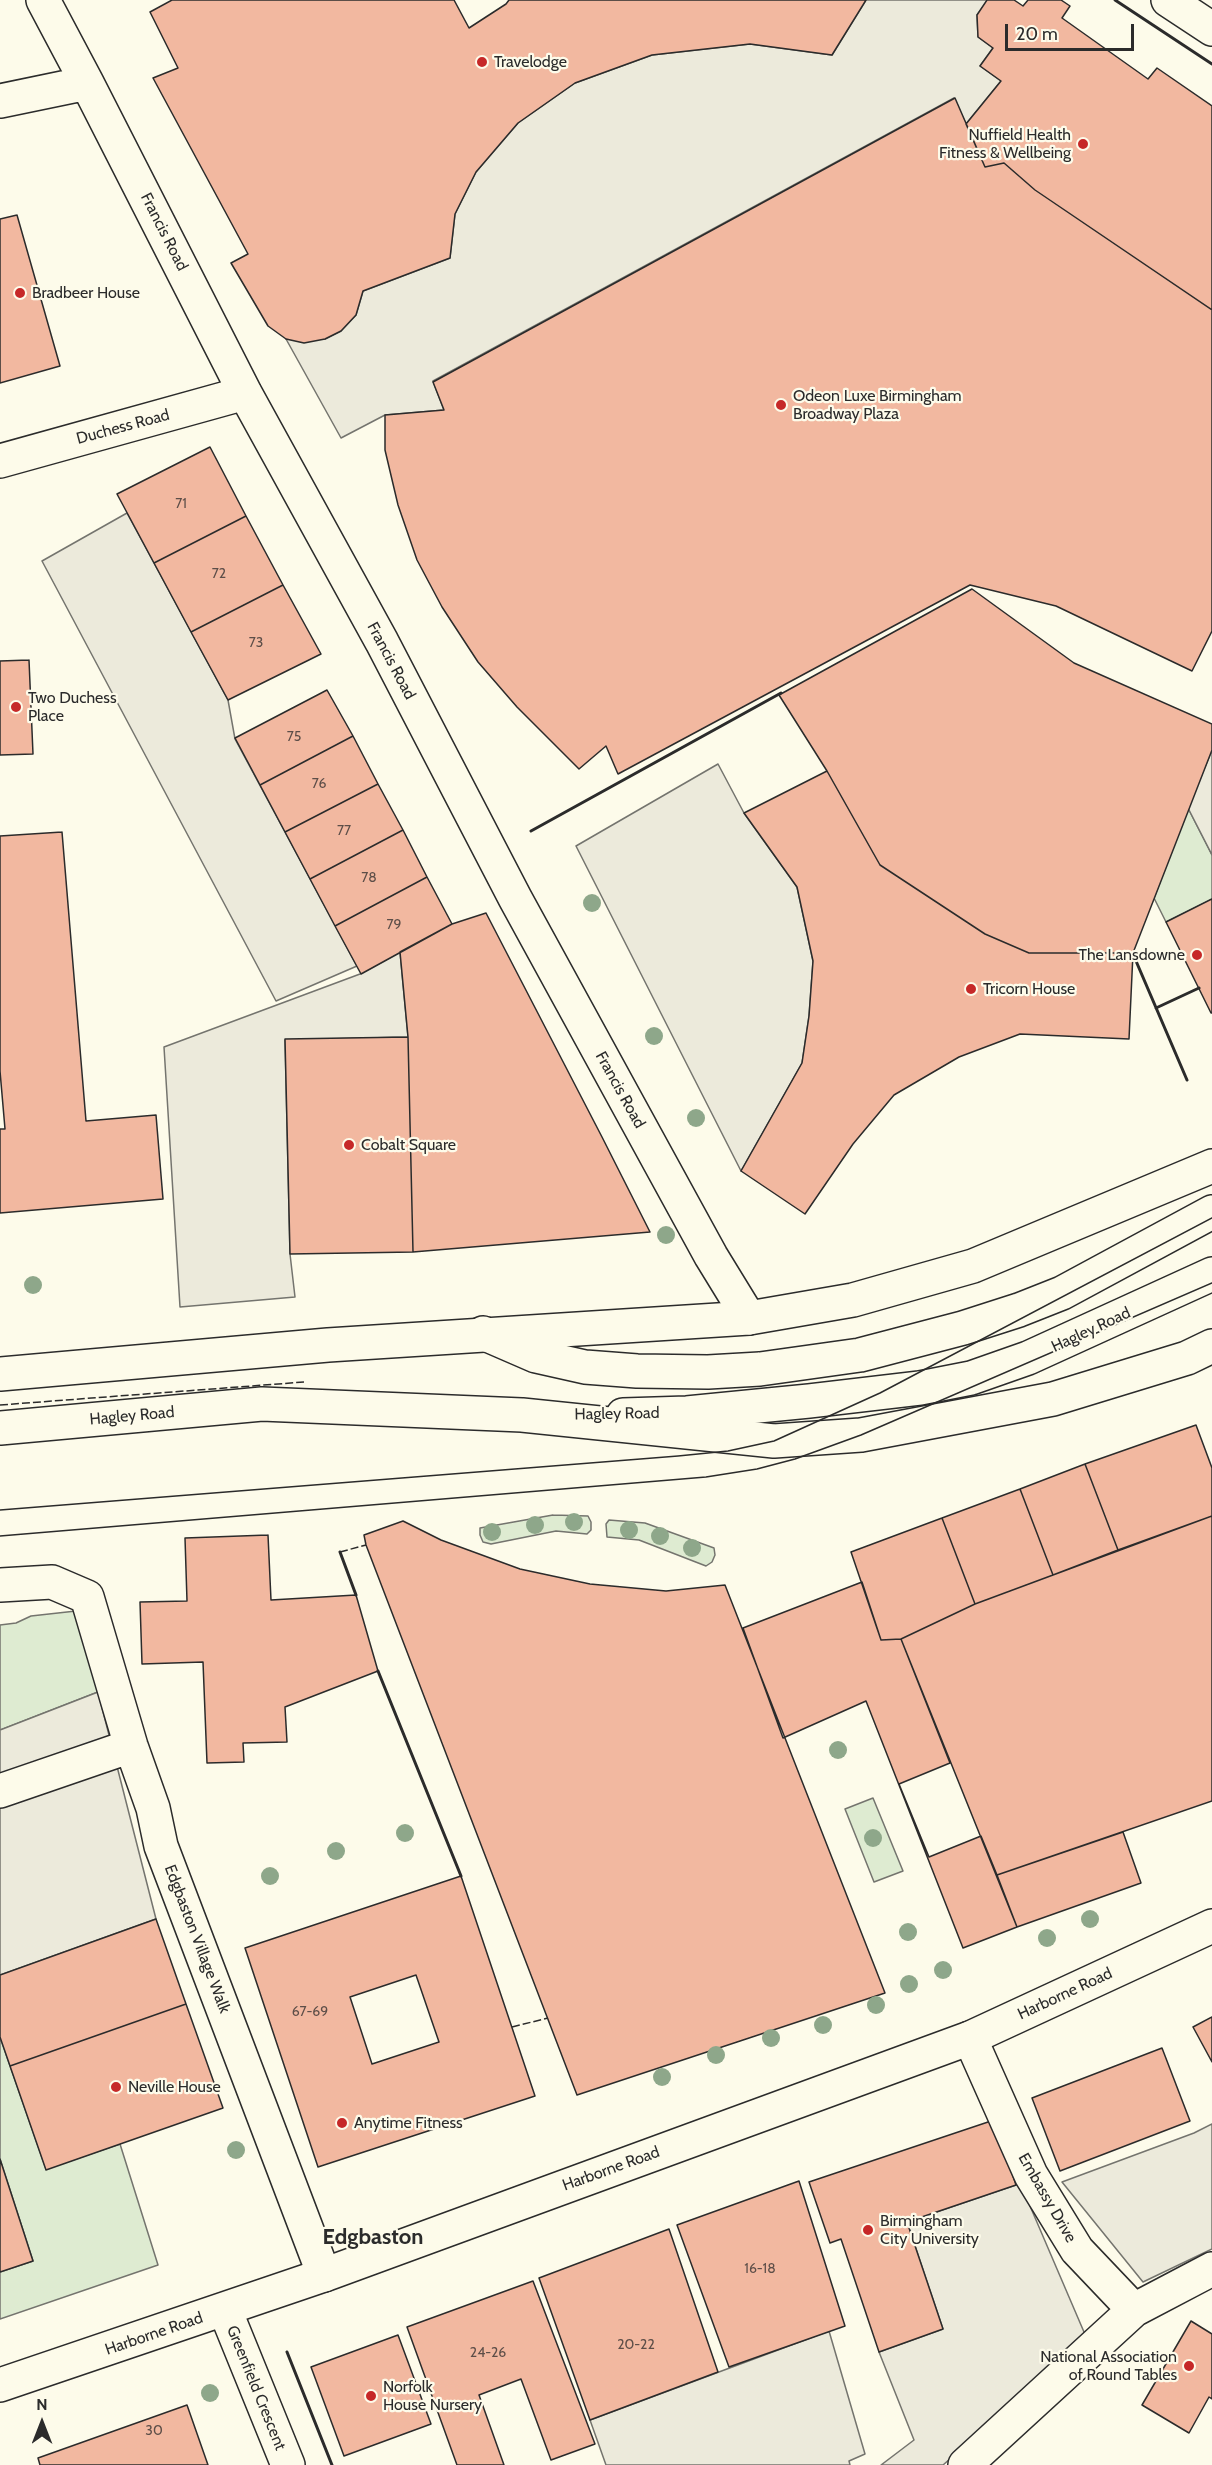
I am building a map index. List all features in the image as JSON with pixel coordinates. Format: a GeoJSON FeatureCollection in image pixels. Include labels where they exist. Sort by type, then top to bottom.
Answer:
{"type":"FeatureCollection","features":[{"type":"Feature","properties":{"kind":"main road","name":"Francis Road"},"geometry":{"type":"LineString","coordinates":[[43,0],[245,393],[365,612],[514,898],[711,1256],[749,1318]]}},
{"type":"Feature","properties":{"kind":"main road"},"geometry":{"type":"LineString","coordinates":[[1168,0],[1212,29]]}},
{"type":"Feature","properties":{"kind":"main road"},"geometry":{"type":"LineString","coordinates":[[0,101],[87,83]]}},
{"type":"Feature","properties":{"kind":"main road","name":"Duchess Road"},"geometry":{"type":"LineString","coordinates":[[0,461],[245,393]]}},
{"type":"Feature","properties":{"kind":"main road"},"geometry":{"type":"LineString","coordinates":[[0,1374],[273,1349],[483,1333],[749,1318],[853,1300],[973,1266],[1212,1166]]}},
{"type":"Feature","properties":{"kind":"main road"},"geometry":{"type":"LineString","coordinates":[[483,1333],[536,1356],[585,1367],[637,1371],[708,1372],[760,1369],[860,1355],[963,1328],[1062,1293],[1212,1212]]}},
{"type":"Feature","properties":{"kind":"main road","name":"Hagley Road"},"geometry":{"type":"LineString","coordinates":[[0,1428],[262,1404],[522,1415],[687,1413],[880,1394],[960,1380],[1028,1358],[1212,1274]]}},
{"type":"Feature","properties":{"kind":"main road"},"geometry":{"type":"LineString","coordinates":[[522,1415],[774,1441],[861,1435],[1053,1399],[1187,1358],[1212,1346]]}},
{"type":"Feature","properties":{"kind":"main road","name":"Edgbaston Village Walk"},"geometry":{"type":"LineString","coordinates":[[0,1584],[52,1582],[87,1597],[131,1746],[153,1808],[161,1846],[324,2275]]}},
{"type":"Feature","properties":{"kind":"main road"},"geometry":{"type":"LineString","coordinates":[[0,1791],[131,1746]]}},
{"type":"Feature","properties":{"kind":"main road","name":"Harborne Road"},"geometry":{"type":"LineString","coordinates":[[0,2385],[324,2275],[970,2038],[1212,1926]]}},
{"type":"Feature","properties":{"kind":"main road","name":"Embassy Drive"},"geometry":{"type":"LineString","coordinates":[[970,2038],[1031,2175],[1077,2250],[1134,2310]]}},
{"type":"Feature","properties":{"kind":"main road"},"geometry":{"type":"LineString","coordinates":[[964,2465],[1134,2310],[1212,2269]]}},
{"type":"Feature","properties":{"kind":"main road","name":"Greenfield Crescent"},"geometry":{"type":"LineString","coordinates":[[225,2310],[288,2465]]}},
{"type":"Feature","properties":{"kind":"green space"},"geometry":{"type":"Polygon","coordinates":[[[1188,808],[1212,855],[1212,899],[1166,922],[1154,898],[1188,808]]]}},
{"type":"Feature","properties":{"kind":"green space"},"geometry":{"type":"Polygon","coordinates":[[[553,1515],[588,1516],[591,1530],[587,1534],[556,1531],[491,1544],[483,1542],[480,1535],[480,1528],[553,1515]]]}},
{"type":"Feature","properties":{"kind":"green space"},"geometry":{"type":"Polygon","coordinates":[[[609,1520],[645,1523],[714,1548],[715,1555],[712,1562],[706,1566],[639,1540],[607,1537],[606,1524],[609,1520]]]}},
{"type":"Feature","properties":{"kind":"green space"},"geometry":{"type":"Polygon","coordinates":[[[76,1611],[88,1630],[98,1692],[0,1730],[0,1625],[16,1623],[31,1616],[76,1611]]]}},
{"type":"Feature","properties":{"kind":"green space"},"geometry":{"type":"Polygon","coordinates":[[[873,1798],[903,1871],[874,1882],[845,1809],[873,1798]]]}},
{"type":"Feature","properties":{"kind":"green space"},"geometry":{"type":"Polygon","coordinates":[[[0,2037],[46,2169],[120,2144],[158,2265],[0,2319],[0,2272],[33,2261],[0,2159],[0,2037]]]}},
{"type":"Feature","properties":{"kind":"shaded area"},"geometry":{"type":"Polygon","coordinates":[[[866,0],[988,0],[977,15],[978,37],[993,48],[980,66],[1001,81],[966,124],[954,98],[433,381],[444,410],[385,415],[341,438],[286,339],[325,339],[341,331],[356,315],[363,291],[450,258],[455,214],[476,172],[518,123],[575,83],[652,55],[750,44],[832,55],[866,0]]]}},
{"type":"Feature","properties":{"kind":"shaded area"},"geometry":{"type":"Polygon","coordinates":[[[127,513],[228,700],[235,739],[357,966],[276,1001],[42,561],[127,513]]]}},
{"type":"Feature","properties":{"kind":"shaded area"},"geometry":{"type":"Polygon","coordinates":[[[1212,750],[1212,855],[1188,808],[1212,750]]]}},
{"type":"Feature","properties":{"kind":"shaded area"},"geometry":{"type":"Polygon","coordinates":[[[718,764],[744,813],[797,887],[813,961],[809,1016],[802,1063],[741,1171],[576,846],[718,764]]]}},
{"type":"Feature","properties":{"kind":"shaded area"},"geometry":{"type":"Polygon","coordinates":[[[400,952],[408,1037],[285,1040],[290,1254],[295,1297],[180,1307],[164,1047],[360,974],[400,952]]]}},
{"type":"Feature","properties":{"kind":"shaded area"},"geometry":{"type":"Polygon","coordinates":[[[98,1692],[156,1919],[0,1975],[0,1730],[98,1692]]]}},
{"type":"Feature","properties":{"kind":"shaded area"},"geometry":{"type":"Polygon","coordinates":[[[1212,2124],[1212,2249],[1143,2282],[1062,2182],[1194,2133],[1212,2124]]]}},
{"type":"Feature","properties":{"kind":"shaded area"},"geometry":{"type":"Polygon","coordinates":[[[1021,2185],[1087,2339],[943,2465],[881,2465],[914,2440],[879,2352],[943,2329],[907,2222],[1021,2185]]]}},
{"type":"Feature","properties":{"kind":"shaded area"},"geometry":{"type":"Polygon","coordinates":[[[829,2331],[865,2454],[849,2461],[850,2465],[606,2465],[590,2420],[829,2331]]]}},
{"type":"Feature","properties":{"kind":"building"},"geometry":{"type":"Polygon","coordinates":[[[172,0],[454,0],[469,28],[509,0],[866,0],[832,55],[750,44],[652,55],[575,83],[518,123],[476,172],[455,214],[450,258],[363,291],[356,315],[341,331],[325,339],[304,343],[286,339],[268,326],[231,263],[248,254],[153,78],[178,68],[150,12],[172,0]]]}},
{"type":"Feature","properties":{"kind":"building"},"geometry":{"type":"Polygon","coordinates":[[[987,0],[1014,0],[1023,6],[1028,0],[1061,0],[1070,6],[1062,18],[1148,79],[1157,68],[1212,106],[1212,310],[1035,190],[1004,163],[985,167],[966,124],[1001,81],[980,66],[993,48],[978,37],[977,15],[987,0]]]}},
{"type":"Feature","properties":{"kind":"building"},"geometry":{"type":"Polygon","coordinates":[[[955,98],[985,167],[1004,163],[1035,190],[1212,310],[1212,631],[1192,671],[1056,606],[970,585],[618,774],[606,746],[579,769],[517,707],[478,662],[442,607],[417,560],[398,505],[385,450],[385,415],[444,410],[433,382],[955,98]]]}},
{"type":"Feature","properties":{"kind":"building","name":"Bradbeer House"},"geometry":{"type":"Polygon","coordinates":[[[17,215],[60,366],[0,383],[0,219],[17,215]]]}},
{"type":"Feature","properties":{"kind":"building"},"geometry":{"type":"Polygon","coordinates":[[[210,447],[246,516],[154,563],[117,494],[210,447]]]}},
{"type":"Feature","properties":{"kind":"building"},"geometry":{"type":"Polygon","coordinates":[[[246,516],[283,585],[191,632],[154,563],[246,516]]]}},
{"type":"Feature","properties":{"kind":"building"},"geometry":{"type":"Polygon","coordinates":[[[283,585],[321,654],[228,700],[191,632],[283,585]]]}},
{"type":"Feature","properties":{"kind":"building"},"geometry":{"type":"Polygon","coordinates":[[[972,589],[1074,663],[1212,724],[1212,750],[1133,953],[1029,953],[985,934],[880,865],[827,771],[779,695],[972,589]]]}},
{"type":"Feature","properties":{"kind":"building","name":"Two Duchess Place"},"geometry":{"type":"Polygon","coordinates":[[[29,660],[33,754],[0,755],[0,661],[29,660]]]}},
{"type":"Feature","properties":{"kind":"building"},"geometry":{"type":"Polygon","coordinates":[[[327,690],[353,736],[260,785],[235,738],[327,690]]]}},
{"type":"Feature","properties":{"kind":"building"},"geometry":{"type":"Polygon","coordinates":[[[353,736],[378,784],[285,832],[260,785],[353,736]]]}},
{"type":"Feature","properties":{"kind":"building","name":"Tricorn House"},"geometry":{"type":"Polygon","coordinates":[[[827,771],[880,865],[985,934],[1029,953],[1133,953],[1129,1039],[1020,1034],[959,1057],[894,1095],[853,1144],[805,1214],[741,1171],[802,1063],[809,1016],[813,961],[797,887],[744,813],[827,771]]]}},
{"type":"Feature","properties":{"kind":"building"},"geometry":{"type":"Polygon","coordinates":[[[378,784],[403,830],[310,879],[285,832],[378,784]]]}},
{"type":"Feature","properties":{"kind":"building"},"geometry":{"type":"Polygon","coordinates":[[[403,830],[427,877],[335,926],[310,879],[403,830]]]}},
{"type":"Feature","properties":{"kind":"building"},"geometry":{"type":"Polygon","coordinates":[[[62,832],[86,1121],[156,1115],[163,1199],[0,1213],[0,1129],[5,1129],[0,1071],[0,836],[62,832]]]}},
{"type":"Feature","properties":{"kind":"building"},"geometry":{"type":"Polygon","coordinates":[[[427,877],[452,924],[361,974],[335,926],[427,877]]]}},
{"type":"Feature","properties":{"kind":"building","name":"The Lansdowne"},"geometry":{"type":"Polygon","coordinates":[[[1212,899],[1212,1013],[1211,1013],[1166,922],[1212,899]]]}},
{"type":"Feature","properties":{"kind":"building"},"geometry":{"type":"Polygon","coordinates":[[[486,913],[650,1232],[413,1252],[408,1037],[400,952],[452,924],[486,913]]]}},
{"type":"Feature","properties":{"kind":"building","name":"Cobalt Square"},"geometry":{"type":"Polygon","coordinates":[[[408,1037],[413,1252],[290,1254],[285,1039],[408,1037]]]}},
{"type":"Feature","properties":{"kind":"building"},"geometry":{"type":"Polygon","coordinates":[[[1196,1425],[1212,1468],[1212,1516],[1118,1550],[1085,1464],[1196,1425]]]}},
{"type":"Feature","properties":{"kind":"building"},"geometry":{"type":"Polygon","coordinates":[[[1085,1464],[1118,1550],[1053,1575],[1020,1489],[1085,1464]]]}},
{"type":"Feature","properties":{"kind":"building"},"geometry":{"type":"Polygon","coordinates":[[[1020,1489],[1053,1575],[975,1604],[942,1518],[1020,1489]]]}},
{"type":"Feature","properties":{"kind":"building"},"geometry":{"type":"Polygon","coordinates":[[[1212,1516],[1212,1801],[997,1875],[981,1836],[929,1857],[899,1784],[950,1763],[901,1639],[975,1604],[1212,1516]]]}},
{"type":"Feature","properties":{"kind":"building"},"geometry":{"type":"Polygon","coordinates":[[[942,1518],[975,1604],[901,1639],[881,1640],[851,1552],[942,1518]]]}},
{"type":"Feature","properties":{"kind":"building"},"geometry":{"type":"Polygon","coordinates":[[[403,1521],[441,1540],[520,1569],[590,1584],[666,1591],[725,1585],[885,1993],[577,2095],[366,1545],[364,1535],[403,1521]]]}},
{"type":"Feature","properties":{"kind":"building"},"geometry":{"type":"Polygon","coordinates":[[[268,1535],[271,1600],[356,1595],[378,1671],[285,1707],[287,1742],[243,1743],[244,1762],[207,1763],[203,1662],[142,1664],[140,1602],[187,1601],[185,1538],[268,1535]]]}},
{"type":"Feature","properties":{"kind":"building"},"geometry":{"type":"Polygon","coordinates":[[[862,1582],[881,1640],[901,1639],[1017,1927],[963,1948],[866,1701],[783,1738],[743,1628],[862,1582]]]}},
{"type":"Feature","properties":{"kind":"building"},"geometry":{"type":"Polygon","coordinates":[[[1123,1832],[1141,1883],[1017,1927],[997,1875],[1123,1832]]]}},
{"type":"Feature","properties":{"kind":"building"},"geometry":{"type":"Polygon","coordinates":[[[461,1876],[535,2096],[318,2167],[245,1948],[461,1876]],[[416,1975],[350,1997],[372,2064],[439,2042],[416,1975]]]}},
{"type":"Feature","properties":{"kind":"building"},"geometry":{"type":"Polygon","coordinates":[[[156,1919],[186,2004],[10,2066],[0,2037],[0,1975],[156,1919]]]}},
{"type":"Feature","properties":{"kind":"building","name":"Neville House"},"geometry":{"type":"Polygon","coordinates":[[[186,2004],[223,2108],[46,2170],[10,2066],[186,2004]]]}},
{"type":"Feature","properties":{"kind":"building"},"geometry":{"type":"Polygon","coordinates":[[[1212,2017],[1212,2062],[1193,2027],[1212,2017]]]}},
{"type":"Feature","properties":{"kind":"building"},"geometry":{"type":"Polygon","coordinates":[[[1162,2048],[1190,2121],[1060,2171],[1032,2098],[1162,2048]]]}},
{"type":"Feature","properties":{"kind":"building","name":"Birmingham City University"},"geometry":{"type":"Polygon","coordinates":[[[994,2120],[1016,2185],[907,2222],[943,2329],[879,2352],[841,2239],[830,2243],[809,2182],[994,2120]]]}},
{"type":"Feature","properties":{"kind":"building"},"geometry":{"type":"Polygon","coordinates":[[[0,2159],[33,2261],[0,2272],[0,2159]]]}},
{"type":"Feature","properties":{"kind":"building"},"geometry":{"type":"Polygon","coordinates":[[[799,2181],[845,2326],[729,2367],[677,2225],[799,2181]]]}},
{"type":"Feature","properties":{"kind":"building"},"geometry":{"type":"Polygon","coordinates":[[[669,2229],[718,2372],[590,2420],[539,2278],[669,2229]]]}},
{"type":"Feature","properties":{"kind":"building"},"geometry":{"type":"Polygon","coordinates":[[[533,2281],[595,2444],[551,2460],[521,2379],[479,2395],[504,2465],[457,2465],[407,2327],[533,2281]]]}},
{"type":"Feature","properties":{"kind":"building","name":"National Association of Round Tables"},"geometry":{"type":"Polygon","coordinates":[[[1191,2321],[1212,2334],[1212,2399],[1209,2397],[1189,2433],[1142,2405],[1191,2321]]]}},
{"type":"Feature","properties":{"kind":"building","name":"Norfolk House Nursery"},"geometry":{"type":"Polygon","coordinates":[[[398,2335],[431,2424],[344,2456],[311,2367],[398,2335]]]}},
{"type":"Feature","properties":{"kind":"building"},"geometry":{"type":"Polygon","coordinates":[[[187,2405],[208,2465],[40,2465],[38,2458],[187,2405]]]}},
{"type":"Feature","properties":{"kind":"tram line"},"geometry":{"type":"LineString","coordinates":[[0,1510],[678,1456],[728,1451],[774,1441],[880,1393],[1212,1218]]}},
{"type":"Feature","properties":{"kind":"tram line"},"geometry":{"type":"LineString","coordinates":[[0,1536],[706,1477],[757,1469],[795,1459],[861,1435],[1212,1283]]}},
{"type":"Feature","properties":{"kind":"fence"},"geometry":{"type":"LineString","coordinates":[[0,1405],[304,1382]]}},
{"type":"Feature","properties":{"kind":"fence"},"geometry":{"type":"LineString","coordinates":[[340,1552],[366,1545]]}},
{"type":"Feature","properties":{"kind":"fence"},"geometry":{"type":"LineString","coordinates":[[512,2027],[548,2018]]}},
{"type":"Feature","properties":{"kind":"wall"},"geometry":{"type":"LineString","coordinates":[[1115,0],[1212,64]]}},
{"type":"Feature","properties":{"kind":"wall"},"geometry":{"type":"LineString","coordinates":[[531,831],[781,693]]}},
{"type":"Feature","properties":{"kind":"wall"},"geometry":{"type":"LineString","coordinates":[[1133,954],[1187,1080]]}},
{"type":"Feature","properties":{"kind":"wall"},"geometry":{"type":"LineString","coordinates":[[1156,1008],[1199,988]]}},
{"type":"Feature","properties":{"kind":"wall"},"geometry":{"type":"LineString","coordinates":[[340,1552],[356,1595]]}},
{"type":"Feature","properties":{"kind":"wall"},"geometry":{"type":"LineString","coordinates":[[378,1671],[461,1876]]}},
{"type":"Feature","properties":{"kind":"wall"},"geometry":{"type":"LineString","coordinates":[[287,2352],[332,2465]]}},
{"type":"Feature","properties":{"kind":"place","name":"Travelodge"},"geometry":{"type":"Point","coordinates":[482,62]}},
{"type":"Feature","properties":{"kind":"place","name":"Nuffield Health Fitness & Wellbeing"},"geometry":{"type":"Point","coordinates":[1083,144]}},
{"type":"Feature","properties":{"kind":"place","name":"Bradbeer House"},"geometry":{"type":"Point","coordinates":[20,293]}},
{"type":"Feature","properties":{"kind":"place","name":"Odeon Luxe Birmingham Broadway Plaza"},"geometry":{"type":"Point","coordinates":[781,405]}},
{"type":"Feature","properties":{"kind":"place","name":"Two Duchess Place"},"geometry":{"type":"Point","coordinates":[16,707]}},
{"type":"Feature","properties":{"kind":"place","name":"The Lansdowne"},"geometry":{"type":"Point","coordinates":[1197,955]}},
{"type":"Feature","properties":{"kind":"place","name":"Tricorn House"},"geometry":{"type":"Point","coordinates":[971,989]}},
{"type":"Feature","properties":{"kind":"place","name":"Cobalt Square"},"geometry":{"type":"Point","coordinates":[349,1145]}},
{"type":"Feature","properties":{"kind":"place","name":"Neville House"},"geometry":{"type":"Point","coordinates":[116,2087]}},
{"type":"Feature","properties":{"kind":"place","name":"Anytime Fitness"},"geometry":{"type":"Point","coordinates":[342,2123]}},
{"type":"Feature","properties":{"kind":"place","name":"Birmingham City University"},"geometry":{"type":"Point","coordinates":[868,2230]}},
{"type":"Feature","properties":{"kind":"place","name":"National Association of Round Tables"},"geometry":{"type":"Point","coordinates":[1189,2366]}},
{"type":"Feature","properties":{"kind":"place","name":"Norfolk House Nursery"},"geometry":{"type":"Point","coordinates":[371,2396]}},
{"type":"Feature","properties":{"kind":"district","name":"Edgbaston"},"geometry":{"type":"Point","coordinates":[373,2238]}}]}
